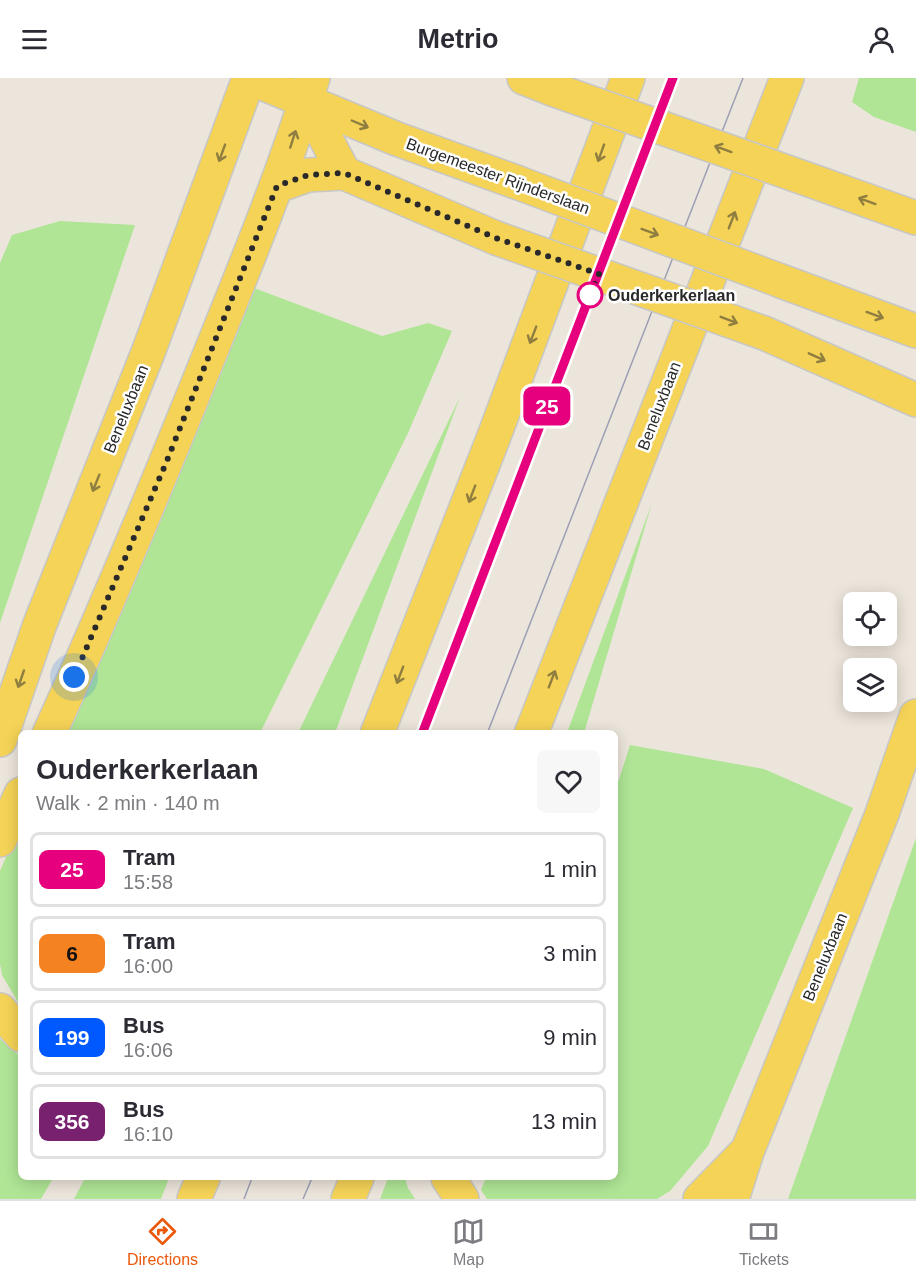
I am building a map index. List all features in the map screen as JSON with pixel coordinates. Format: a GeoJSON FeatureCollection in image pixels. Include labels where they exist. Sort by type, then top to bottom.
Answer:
{"type":"FeatureCollection","features":[{"type":"Feature","properties":{"kind":"main road","name":"Burgemeester Rijnderslaan"},"geometry":{"type":"LineString","coordinates":[[249,78],[309,89],[397,140],[916,331]]}},
{"type":"Feature","properties":{"kind":"main road","name":"Beneluxbaan"},"geometry":{"type":"LineString","coordinates":[[0,740],[40,624],[149,350],[249,78]]}},
{"type":"Feature","properties":{"kind":"main road"},"geometry":{"type":"LineString","coordinates":[[379,730],[523,363],[628,78]]}},
{"type":"Feature","properties":{"kind":"main road","name":"Beneluxbaan"},"geometry":{"type":"LineString","coordinates":[[533,730],[787,78]]}},
{"type":"Feature","properties":{"kind":"main road"},"geometry":{"type":"LineString","coordinates":[[538,83],[916,218]]}},
{"type":"Feature","properties":{"kind":"main road"},"geometry":{"type":"LineString","coordinates":[[309,89],[344,173]]}},
{"type":"Feature","properties":{"kind":"main road"},"geometry":{"type":"LineString","coordinates":[[51,730],[166,463],[277,186],[309,89]]}},
{"type":"Feature","properties":{"kind":"main road"},"geometry":{"type":"LineString","coordinates":[[277,186],[308,175],[344,173],[496,238],[764,333],[916,400]]}},
{"type":"Feature","properties":{"kind":"main road","name":"Beneluxbaan"},"geometry":{"type":"LineString","coordinates":[[732,1199],[747,1152],[882,814],[916,716]]}},
{"type":"Feature","properties":{"kind":"main road"},"geometry":{"type":"LineString","coordinates":[[0,840],[18,801]]}},
{"type":"Feature","properties":{"kind":"main road"},"geometry":{"type":"LineString","coordinates":[[0,1010],[18,1031]]}},
{"type":"Feature","properties":{"kind":"main road"},"geometry":{"type":"LineString","coordinates":[[700,1199],[747,1152]]}},
{"type":"Feature","properties":{"kind":"main road"},"geometry":{"type":"LineString","coordinates":[[194,1199],[201,1180]]}},
{"type":"Feature","properties":{"kind":"main road"},"geometry":{"type":"LineString","coordinates":[[348,1199],[356,1180]]}},
{"type":"Feature","properties":{"kind":"main road"},"geometry":{"type":"LineString","coordinates":[[449,1180],[462,1199]]}},
{"type":"Feature","properties":{"kind":"green space"},"geometry":{"type":"Polygon","coordinates":[[[859,78],[916,78],[916,132],[874,117],[852,102],[859,78]]]}},
{"type":"Feature","properties":{"kind":"green space"},"geometry":{"type":"Polygon","coordinates":[[[60,221],[135,225],[0,623],[0,263],[12,235],[60,221]]]}},
{"type":"Feature","properties":{"kind":"green space"},"geometry":{"type":"Polygon","coordinates":[[[249,286],[382,336],[428,323],[452,331],[408,433],[261,730],[60,730],[249,286]]]}},
{"type":"Feature","properties":{"kind":"green space"},"geometry":{"type":"Polygon","coordinates":[[[460,397],[336,730],[299,730],[460,397]]]}},
{"type":"Feature","properties":{"kind":"green space"},"geometry":{"type":"Polygon","coordinates":[[[652,503],[585,730],[568,730],[652,503]]]}},
{"type":"Feature","properties":{"kind":"green space"},"geometry":{"type":"Polygon","coordinates":[[[630,745],[764,769],[853,808],[708,1146],[670,1191],[657,1199],[487,1199],[481,1190],[485,1180],[618,1180],[618,783],[630,745]]]}},
{"type":"Feature","properties":{"kind":"green space"},"geometry":{"type":"Polygon","coordinates":[[[18,829],[18,1002],[2,975],[0,964],[0,871],[18,829]]]}},
{"type":"Feature","properties":{"kind":"green space"},"geometry":{"type":"Polygon","coordinates":[[[916,838],[916,1199],[788,1199],[916,838]]]}},
{"type":"Feature","properties":{"kind":"green space"},"geometry":{"type":"Polygon","coordinates":[[[0,1039],[18,1054],[18,1180],[52,1180],[41,1199],[0,1199],[0,1039]]]}},
{"type":"Feature","properties":{"kind":"green space"},"geometry":{"type":"Polygon","coordinates":[[[84,1180],[168,1180],[161,1199],[74,1199],[84,1180]]]}},
{"type":"Feature","properties":{"kind":"green space"},"geometry":{"type":"Polygon","coordinates":[[[387,1180],[406,1180],[415,1199],[380,1199],[387,1180]]]}},
{"type":"Feature","properties":{"kind":"tram line"},"geometry":{"type":"LineString","coordinates":[[424,730],[673,78]]}},
{"type":"Feature","properties":{"kind":"tram line","name":"25"},"geometry":{"type":"LineString","coordinates":[[424,730],[673,78]]}},
{"type":"Feature","properties":{"kind":"tram line"},"geometry":{"type":"LineString","coordinates":[[489,730],[743,78]]}},
{"type":"Feature","properties":{"kind":"tram line"},"geometry":{"type":"LineString","coordinates":[[244,1199],[251,1180]]}},
{"type":"Feature","properties":{"kind":"tram line"},"geometry":{"type":"LineString","coordinates":[[303,1199],[311,1180]]}},
{"type":"Feature","properties":{"kind":"place","name":"Ouderkerkerlaan"},"geometry":{"type":"Point","coordinates":[590,295]}},
{"type":"Feature","properties":{"kind":"route"},"geometry":{"type":"LineString","coordinates":[[74,677],[166,463],[277,186],[308,175],[344,173],[496,238],[599,274],[590,295]]}}]}
